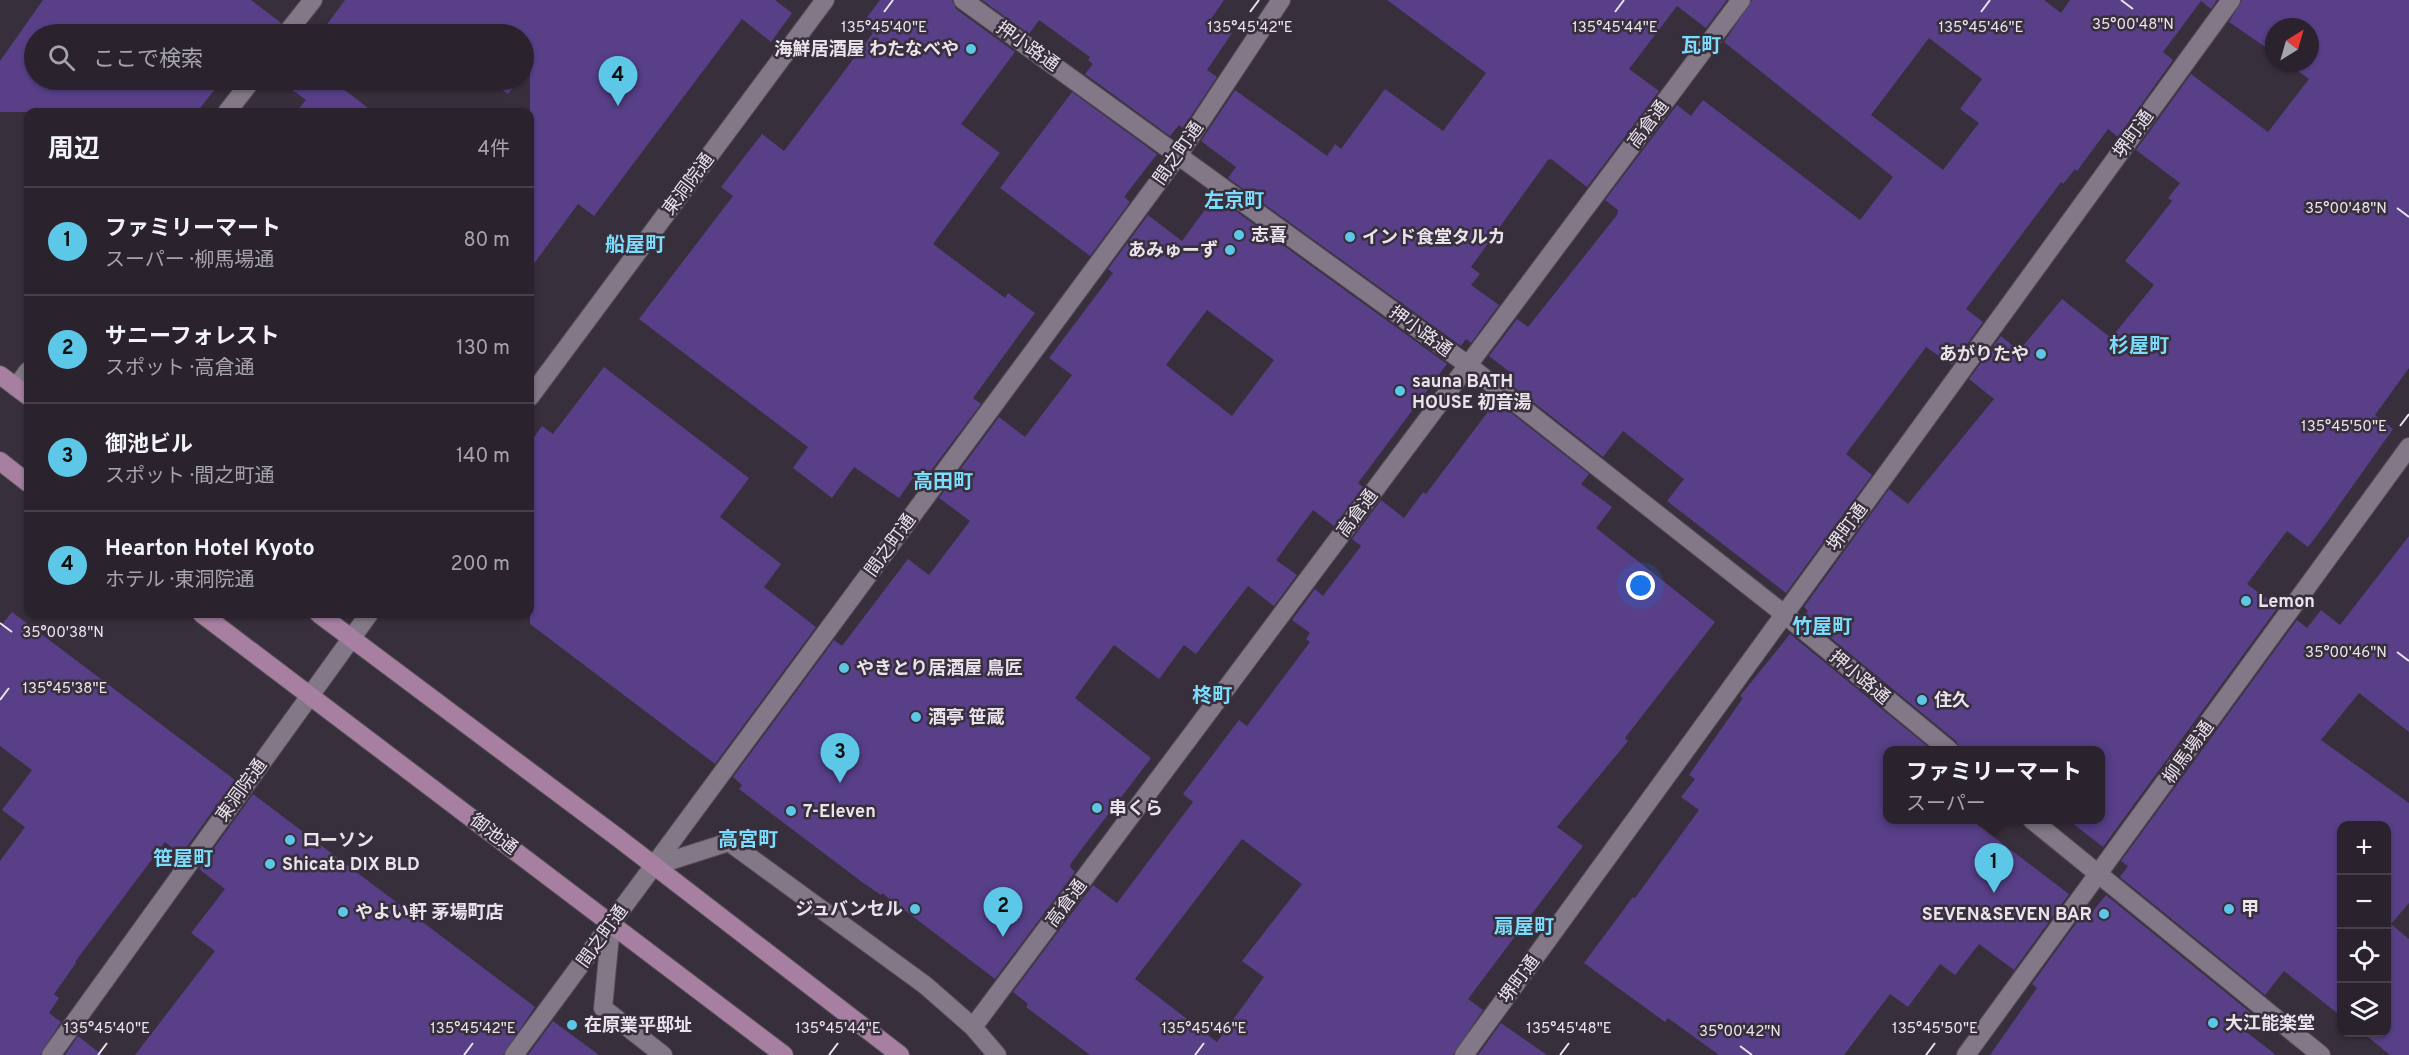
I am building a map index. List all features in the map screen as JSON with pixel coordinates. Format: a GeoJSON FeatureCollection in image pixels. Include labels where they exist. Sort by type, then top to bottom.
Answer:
{"type":"FeatureCollection","features":[{"type":"Feature","properties":{"kind":"main road"},"geometry":{"type":"LineString","coordinates":[[0,375],[22,392]]}},
{"type":"Feature","properties":{"kind":"main road"},"geometry":{"type":"LineString","coordinates":[[0,461],[24,480]]}},
{"type":"Feature","properties":{"kind":"main road","name":"御池通"},"geometry":{"type":"LineString","coordinates":[[207,618],[784,1055]]}},
{"type":"Feature","properties":{"kind":"main road"},"geometry":{"type":"LineString","coordinates":[[324,618],[900,1055]]}},
{"type":"Feature","properties":{"kind":"street"},"geometry":{"type":"LineString","coordinates":[[294,24],[313,0]]}},
{"type":"Feature","properties":{"kind":"street","name":"東洞院通"},"geometry":{"type":"LineString","coordinates":[[534,392],[825,0]]}},
{"type":"Feature","properties":{"kind":"street","name":"押小路通"},"geometry":{"type":"LineString","coordinates":[[963,0],[1468,365],[1784,614],[1944,746]]}},
{"type":"Feature","properties":{"kind":"street","name":"間之町通"},"geometry":{"type":"LineString","coordinates":[[514,1055],[1179,154],[1281,0]]}},
{"type":"Feature","properties":{"kind":"street","name":"高倉通"},"geometry":{"type":"LineString","coordinates":[[974,1027],[1741,0]]}},
{"type":"Feature","properties":{"kind":"street","name":"堺町通"},"geometry":{"type":"LineString","coordinates":[[1464,1055],[2231,0]]}},
{"type":"Feature","properties":{"kind":"street"},"geometry":{"type":"LineString","coordinates":[[230,108],[244,90]]}},
{"type":"Feature","properties":{"kind":"street","name":"柳馬場通"},"geometry":{"type":"LineString","coordinates":[[1966,1055],[2409,447]]}},
{"type":"Feature","properties":{"kind":"street","name":"東洞院通"},"geometry":{"type":"LineString","coordinates":[[51,1055],[366,618]]}},
{"type":"Feature","properties":{"kind":"street"},"geometry":{"type":"LineString","coordinates":[[2038,824],[2321,1055]]}},
{"type":"Feature","properties":{"kind":"street"},"geometry":{"type":"LineString","coordinates":[[654,866],[729,842],[925,985],[974,1027],[997,1055]]}},
{"type":"Feature","properties":{"kind":"street"},"geometry":{"type":"LineString","coordinates":[[611,923],[603,1008],[663,1055]]}},
{"type":"Feature","properties":{"kind":"building"},"geometry":{"type":"Polygon","coordinates":[[[43,0],[251,0],[281,23],[280,24],[26,24],[43,0]]]}},
{"type":"Feature","properties":{"kind":"building"},"geometry":{"type":"Polygon","coordinates":[[[345,0],[775,0],[792,13],[771,42],[742,19],[594,216],[578,204],[534,264],[534,108],[530,108],[530,90],[534,90],[534,24],[327,24],[345,0]]]}},
{"type":"Feature","properties":{"kind":"building"},"geometry":{"type":"Polygon","coordinates":[[[880,0],[952,0],[956,9],[1015,52],[961,124],[1000,153],[933,244],[1005,298],[1008,293],[1035,313],[973,398],[981,404],[921,484],[913,478],[899,498],[854,467],[832,498],[793,468],[808,447],[639,319],[733,196],[721,187],[762,134],[784,151],[873,33],[861,25],[880,0]]]}},
{"type":"Feature","properties":{"kind":"building"},"geometry":{"type":"Polygon","coordinates":[[[982,0],[1224,0],[1211,19],[1232,33],[1207,70],[1217,77],[1183,128],[1179,125],[1170,136],[1085,74],[1093,64],[1088,60],[1090,57],[1039,20],[1029,34],[982,0]]]}},
{"type":"Feature","properties":{"kind":"building"},"geometry":{"type":"Polygon","coordinates":[[[1387,0],[1727,0],[1706,28],[1677,6],[1629,69],[1659,91],[1587,187],[1551,159],[1548,160],[1471,267],[1480,274],[1471,285],[1499,305],[1471,343],[1466,339],[1461,346],[1228,178],[1236,167],[1201,141],[1235,90],[1327,156],[1335,144],[1341,149],[1385,89],[1443,131],[1486,73],[1387,0]]]}},
{"type":"Feature","properties":{"kind":"building"},"geometry":{"type":"Polygon","coordinates":[[[1752,0],[2044,0],[2061,13],[2070,0],[2217,0],[2211,9],[2201,1],[2163,52],[2173,60],[2118,137],[2108,129],[2077,171],[2075,169],[2063,184],[2061,182],[1966,309],[1983,322],[1952,365],[1926,347],[1846,454],[1872,475],[1786,593],[1667,501],[1684,479],[1623,431],[1603,457],[1509,383],[1515,376],[1489,356],[1517,319],[1528,327],[1617,215],[1618,210],[1605,200],[1677,105],[1691,116],[1703,100],[1860,220],[1893,177],[1724,42],[1752,0]],[[1929,38],[1871,115],[1943,170],[1979,123],[1960,109],[1982,79],[1929,38]]]}},
{"type":"Feature","properties":{"kind":"building"},"geometry":{"type":"Polygon","coordinates":[[[2242,0],[2409,0],[2409,368],[2375,415],[2393,429],[2330,518],[2308,547],[2287,531],[2247,584],[2278,607],[2103,847],[2073,824],[2105,824],[2105,746],[1958,746],[1956,741],[1804,616],[1808,611],[1804,607],[1889,489],[1908,504],[1994,399],[1969,379],[2001,336],[2019,351],[2062,299],[2111,338],[2154,285],[2125,261],[2172,201],[2168,198],[2180,183],[2136,150],[2191,74],[2268,132],[2309,79],[2299,72],[2319,72],[2319,18],[2265,18],[2265,47],[2229,22],[2242,0]]]}},
{"type":"Feature","properties":{"kind":"building"},"geometry":{"type":"Polygon","coordinates":[[[24,27],[24,90],[214,90],[200,108],[24,108],[24,112],[0,112],[0,61],[24,27]]]}},
{"type":"Feature","properties":{"kind":"building"},"geometry":{"type":"Polygon","coordinates":[[[292,90],[345,90],[368,108],[299,108],[306,100],[292,90]]]}},
{"type":"Feature","properties":{"kind":"building"},"geometry":{"type":"Polygon","coordinates":[[[1072,92],[1157,154],[1124,197],[1130,202],[1090,256],[1000,188],[1072,92]]]}},
{"type":"Feature","properties":{"kind":"building"},"geometry":{"type":"Polygon","coordinates":[[[1215,196],[1447,364],[1358,483],[1363,487],[1334,526],[1313,510],[1276,560],[1297,575],[1274,606],[1248,586],[1196,654],[1184,645],[1159,679],[1114,645],[1075,698],[1151,758],[1071,863],[1070,867],[1075,872],[995,979],[739,789],[742,785],[733,777],[834,640],[842,646],[908,559],[929,575],[970,521],[939,498],[999,417],[1025,437],[1072,375],[1049,358],[1113,273],[1108,269],[1148,215],[1182,241],[1215,196]],[[1207,310],[1166,365],[1232,416],[1274,360],[1207,310]]]}},
{"type":"Feature","properties":{"kind":"building"},"geometry":{"type":"Polygon","coordinates":[[[604,367],[749,478],[720,517],[781,564],[764,587],[816,627],[715,764],[530,624],[530,618],[534,618],[534,437],[542,426],[553,434],[604,367]]]}},
{"type":"Feature","properties":{"kind":"building"},"geometry":{"type":"Polygon","coordinates":[[[1496,401],[1589,474],[1581,484],[1612,507],[1596,528],[1715,622],[1625,738],[1628,741],[1557,827],[1583,846],[1468,999],[1483,1010],[1453,1055],[1090,1055],[1026,1007],[1028,1004],[1013,992],[1093,885],[1117,903],[1193,802],[1183,794],[1239,720],[1247,726],[1310,642],[1306,639],[1310,633],[1292,620],[1315,589],[1323,596],[1361,546],[1352,539],[1381,500],[1404,518],[1423,492],[1426,494],[1496,401]],[[1242,839],[1135,979],[1217,1042],[1264,977],[1242,961],[1302,884],[1242,839]]]}},
{"type":"Feature","properties":{"kind":"building"},"geometry":{"type":"Polygon","coordinates":[[[2409,536],[2409,732],[2359,693],[2321,740],[2409,803],[2409,903],[2391,924],[2391,821],[2337,821],[2337,1013],[2284,971],[2265,995],[2120,877],[2128,866],[2121,861],[2297,620],[2307,628],[2321,610],[2340,625],[2409,536]]]}},
{"type":"Feature","properties":{"kind":"building"},"geometry":{"type":"Polygon","coordinates":[[[12,612],[235,780],[181,855],[165,842],[75,962],[54,994],[59,998],[49,1013],[61,1022],[40,1055],[0,1055],[0,861],[25,827],[2,810],[32,770],[0,746],[0,627],[12,612]]]}},
{"type":"Feature","properties":{"kind":"building"},"geometry":{"type":"Polygon","coordinates":[[[1790,634],[1927,746],[1883,746],[1883,824],[1977,824],[2069,894],[2014,970],[1979,944],[1955,975],[1940,964],[1908,1007],[1890,994],[1844,1055],[1719,1055],[1668,1018],[1665,1022],[1584,963],[1699,810],[1681,797],[1695,779],[1689,775],[1743,698],[1740,696],[1790,634]]]}},
{"type":"Feature","properties":{"kind":"building"},"geometry":{"type":"Polygon","coordinates":[[[253,794],[535,1007],[503,1055],[135,1055],[215,951],[191,933],[225,889],[199,869],[253,794]]]}},
{"type":"Feature","properties":{"kind":"building"},"geometry":{"type":"Polygon","coordinates":[[[2106,895],[2251,1013],[2240,1027],[2276,1055],[1990,1055],[2037,988],[2032,984],[2087,908],[2092,912],[2106,895]]]}},
{"type":"Feature","properties":{"kind":"building"},"geometry":{"type":"Polygon","coordinates":[[[2391,924],[2409,939],[2409,1055],[2390,1055],[2368,1037],[2391,1037],[2391,924]]]}},
{"type":"Feature","properties":{"kind":"building"},"geometry":{"type":"Polygon","coordinates":[[[553,1021],[599,1055],[528,1055],[553,1021]]]}},
{"type":"Feature","properties":{"kind":"building"},"geometry":{"type":"Polygon","coordinates":[[[1501,1023],[1547,1055],[1478,1055],[1501,1023]]]}},
{"type":"Feature","properties":{"kind":"building"},"geometry":{"type":"Polygon","coordinates":[[[78,1036],[102,1055],[65,1055],[78,1036]]]}},
{"type":"Feature","properties":{"kind":"place","name":"海鮮居酒屋 わたなべや"},"geometry":{"type":"Point","coordinates":[971,49]}},
{"type":"Feature","properties":{"kind":"place","name":"Hearton Hotel Kyoto"},"geometry":{"type":"Point","coordinates":[618,106]}},
{"type":"Feature","properties":{"kind":"place","name":"志喜"},"geometry":{"type":"Point","coordinates":[1239,235]}},
{"type":"Feature","properties":{"kind":"place","name":"インド食堂タルカ"},"geometry":{"type":"Point","coordinates":[1350,237]}},
{"type":"Feature","properties":{"kind":"place","name":"あみゅーず"},"geometry":{"type":"Point","coordinates":[1230,250]}},
{"type":"Feature","properties":{"kind":"place","name":"あがりたや"},"geometry":{"type":"Point","coordinates":[2041,354]}},
{"type":"Feature","properties":{"kind":"place","name":"sauna BATH HOUSE 初音湯"},"geometry":{"type":"Point","coordinates":[1400,391]}},
{"type":"Feature","properties":{"kind":"place","name":"Lemon"},"geometry":{"type":"Point","coordinates":[2246,601]}},
{"type":"Feature","properties":{"kind":"place","name":"やきとり居酒屋 鳥匠"},"geometry":{"type":"Point","coordinates":[844,668]}},
{"type":"Feature","properties":{"kind":"place","name":"住久"},"geometry":{"type":"Point","coordinates":[1922,700]}},
{"type":"Feature","properties":{"kind":"place","name":"酒亭 笹蔵"},"geometry":{"type":"Point","coordinates":[916,717]}},
{"type":"Feature","properties":{"kind":"place","name":"御池ビル"},"geometry":{"type":"Point","coordinates":[840,783]}},
{"type":"Feature","properties":{"kind":"place","name":"串くら"},"geometry":{"type":"Point","coordinates":[1097,808]}},
{"type":"Feature","properties":{"kind":"place","name":"7-Eleven"},"geometry":{"type":"Point","coordinates":[791,811]}},
{"type":"Feature","properties":{"kind":"place","name":"ローソン"},"geometry":{"type":"Point","coordinates":[290,840]}},
{"type":"Feature","properties":{"kind":"place","name":"Shicata DIX BLD"},"geometry":{"type":"Point","coordinates":[270,864]}},
{"type":"Feature","properties":{"kind":"place","name":"ファミリーマート"},"geometry":{"type":"Point","coordinates":[1994,893]}},
{"type":"Feature","properties":{"kind":"place","name":"ジュバンセル"},"geometry":{"type":"Point","coordinates":[915,909]}},
{"type":"Feature","properties":{"kind":"place","name":"甲"},"geometry":{"type":"Point","coordinates":[2229,909]}},
{"type":"Feature","properties":{"kind":"place","name":"やよい軒 茅場町店"},"geometry":{"type":"Point","coordinates":[343,912]}},
{"type":"Feature","properties":{"kind":"place","name":"SEVEN&SEVEN BAR"},"geometry":{"type":"Point","coordinates":[2104,914]}},
{"type":"Feature","properties":{"kind":"place","name":"サニーフォレスト"},"geometry":{"type":"Point","coordinates":[1003,937]}},
{"type":"Feature","properties":{"kind":"place","name":"大江能楽堂"},"geometry":{"type":"Point","coordinates":[2213,1023]}},
{"type":"Feature","properties":{"kind":"place","name":"在原業平邸址"},"geometry":{"type":"Point","coordinates":[572,1025]}},
{"type":"Feature","properties":{"kind":"district","name":"瓦町"},"geometry":{"type":"Point","coordinates":[1701,45]}},
{"type":"Feature","properties":{"kind":"district","name":"左京町"},"geometry":{"type":"Point","coordinates":[1234,200]}},
{"type":"Feature","properties":{"kind":"district","name":"船屋町"},"geometry":{"type":"Point","coordinates":[635,244]}},
{"type":"Feature","properties":{"kind":"district","name":"杉屋町"},"geometry":{"type":"Point","coordinates":[2139,345]}},
{"type":"Feature","properties":{"kind":"district","name":"高田町"},"geometry":{"type":"Point","coordinates":[943,481]}},
{"type":"Feature","properties":{"kind":"district","name":"竹屋町"},"geometry":{"type":"Point","coordinates":[1822,626]}},
{"type":"Feature","properties":{"kind":"district","name":"柊町"},"geometry":{"type":"Point","coordinates":[1212,695]}},
{"type":"Feature","properties":{"kind":"district","name":"高宮町"},"geometry":{"type":"Point","coordinates":[748,839]}},
{"type":"Feature","properties":{"kind":"district","name":"笹屋町"},"geometry":{"type":"Point","coordinates":[183,858]}},
{"type":"Feature","properties":{"kind":"district","name":"扇屋町"},"geometry":{"type":"Point","coordinates":[1524,926]}}]}
